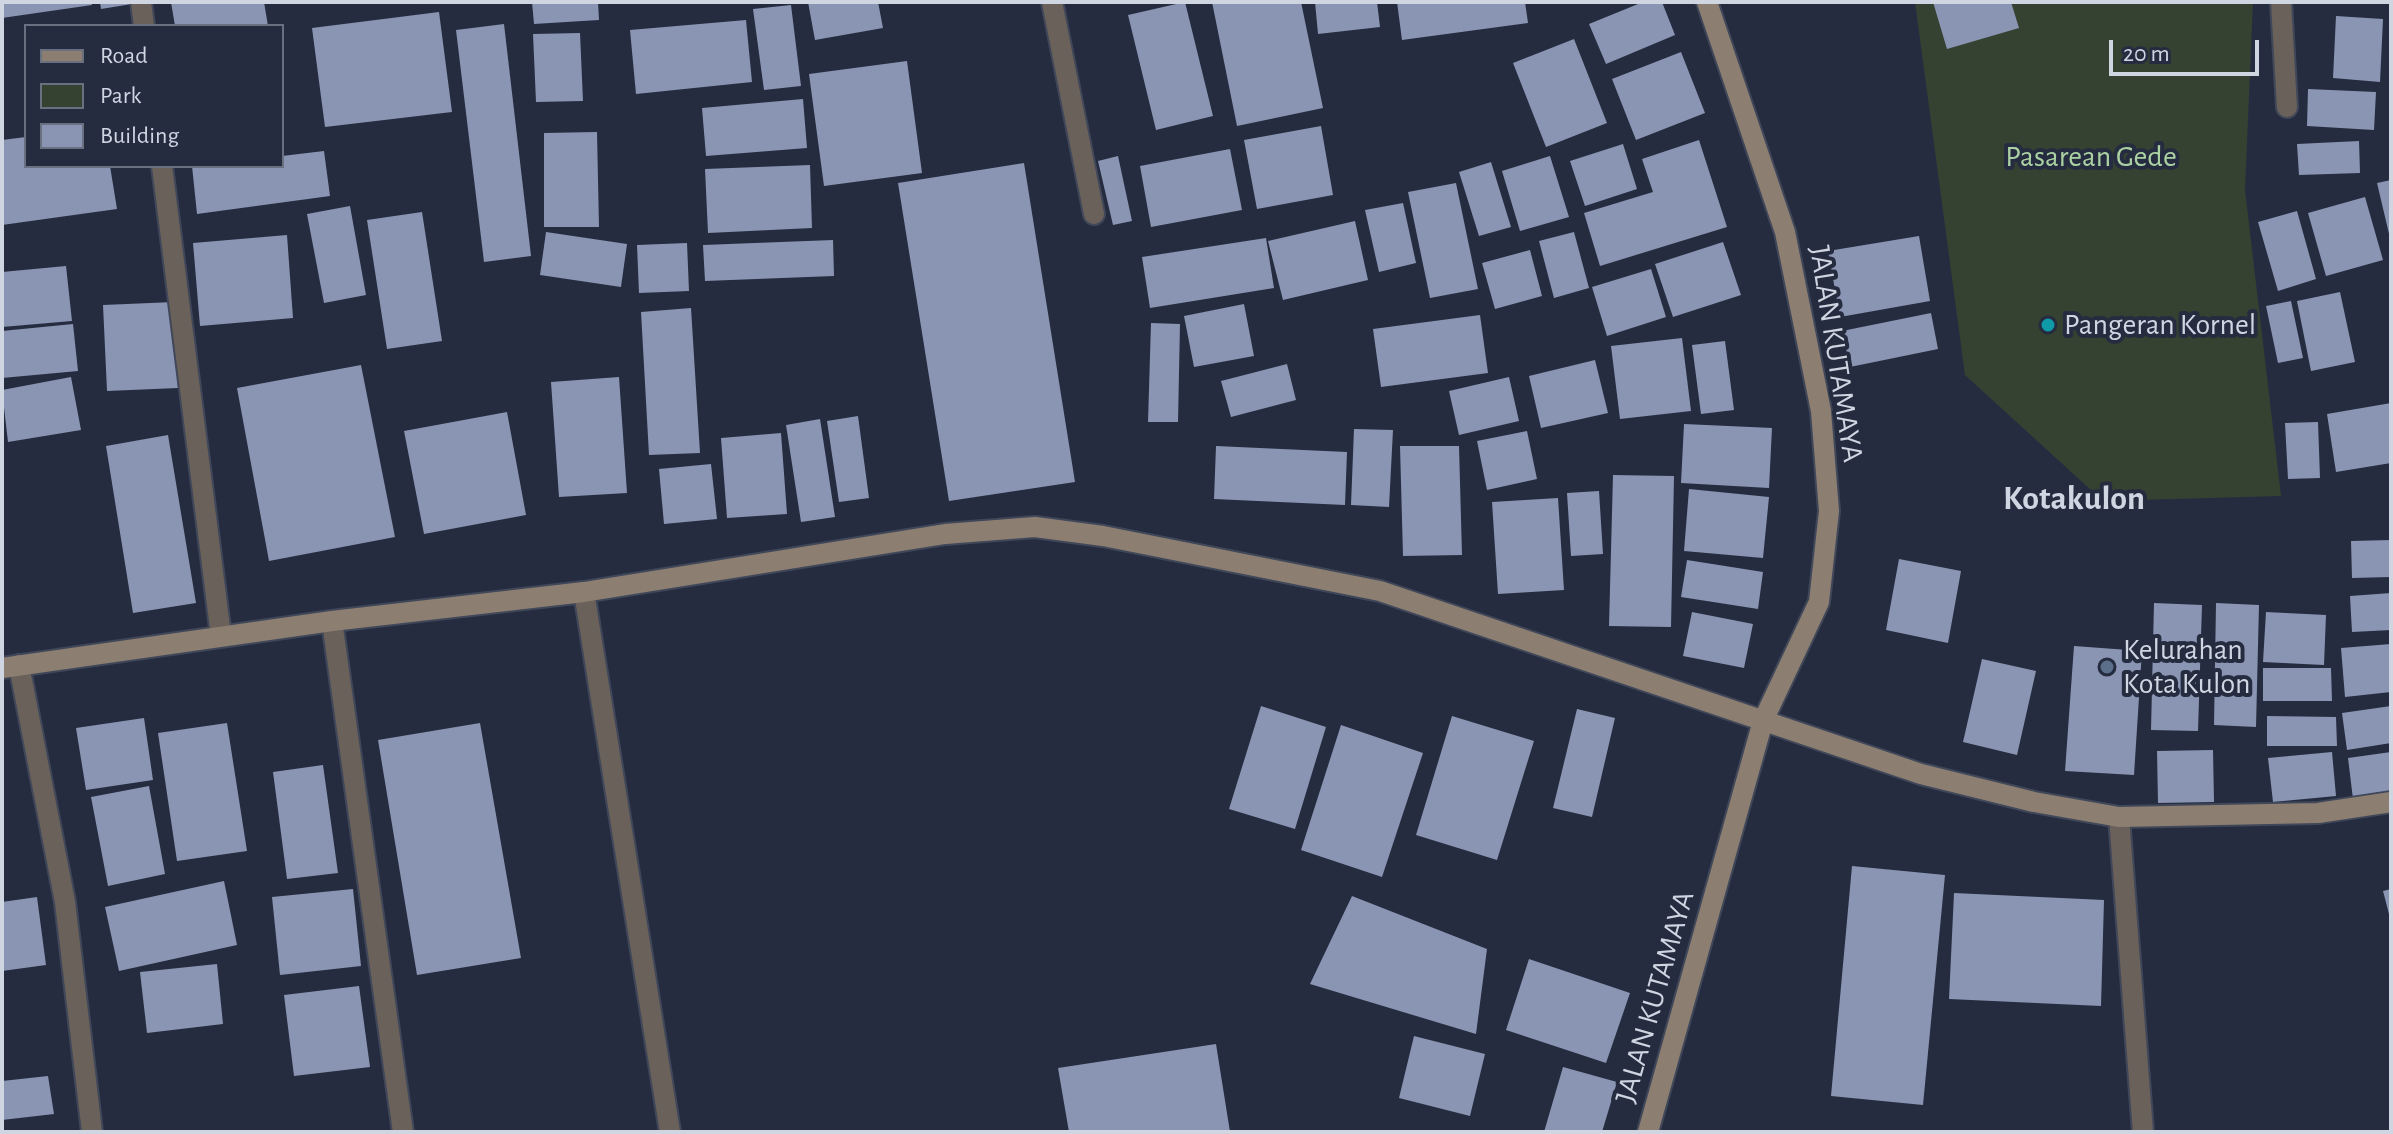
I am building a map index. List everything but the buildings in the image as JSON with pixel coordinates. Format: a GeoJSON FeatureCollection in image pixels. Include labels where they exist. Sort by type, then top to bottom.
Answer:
{"type":"FeatureCollection","features":[{"type":"Feature","properties":{"kind":"street"},"geometry":{"type":"LineString","coordinates":[[141,2],[144,24]]}},
{"type":"Feature","properties":{"kind":"street"},"geometry":{"type":"LineString","coordinates":[[1052,2],[1094,214]]}},
{"type":"Feature","properties":{"kind":"street","name":"JALAN KUTAMAYA"},"geometry":{"type":"LineString","coordinates":[[1648,1132],[1763,721],[1819,602],[1828,497],[1821,411],[1785,232],[1707,2]]}},
{"type":"Feature","properties":{"kind":"street"},"geometry":{"type":"LineString","coordinates":[[2281,2],[2287,107]]}},
{"type":"Feature","properties":{"kind":"street"},"geometry":{"type":"LineString","coordinates":[[162,168],[221,636]]}},
{"type":"Feature","properties":{"kind":"street"},"geometry":{"type":"LineString","coordinates":[[92,1132],[65,902],[10,667],[221,636],[584,592],[945,534],[1035,527],[1103,536],[1380,591],[1921,774],[2034,802],[2119,817],[2318,813],[2391,802]]}},
{"type":"Feature","properties":{"kind":"street"},"geometry":{"type":"LineString","coordinates":[[584,592],[670,1132]]}},
{"type":"Feature","properties":{"kind":"street"},"geometry":{"type":"LineString","coordinates":[[332,621],[403,1132]]}},
{"type":"Feature","properties":{"kind":"street"},"geometry":{"type":"LineString","coordinates":[[2119,817],[2143,1132]]}},
{"type":"Feature","properties":{"kind":"green space","name":"Pasarean Gede"},"geometry":{"type":"Polygon","coordinates":[[[1915,2],[2253,2],[2245,190],[2281,496],[2103,501],[1965,375],[1915,2]]]}},
{"type":"Feature","properties":{"kind":"place","name":"Pangeran Kornel"},"geometry":{"type":"Point","coordinates":[2048,325]}},
{"type":"Feature","properties":{"kind":"place","name":"Kelurahan Kota Kulon"},"geometry":{"type":"Point","coordinates":[2107,667]}},
{"type":"Feature","properties":{"kind":"district","name":"Kotakulon"},"geometry":{"type":"Point","coordinates":[2074,499]}}]}
